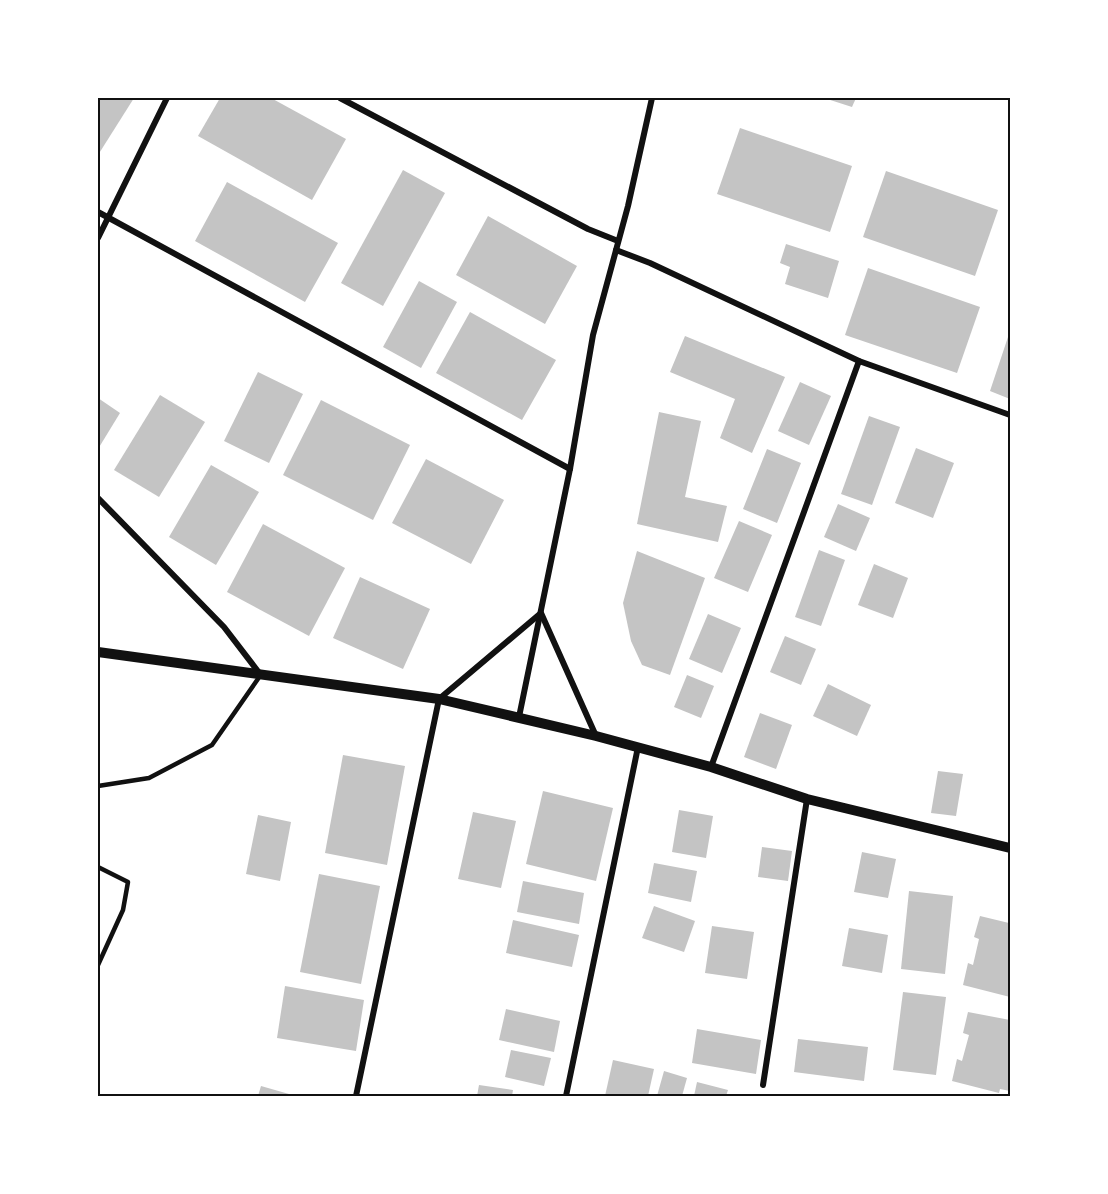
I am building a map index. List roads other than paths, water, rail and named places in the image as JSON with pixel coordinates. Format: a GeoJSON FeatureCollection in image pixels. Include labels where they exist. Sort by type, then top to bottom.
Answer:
{"type":"FeatureCollection","features":[{"type":"Feature","properties":{"kind":"street"},"geometry":{"type":"LineString","coordinates":[[98,238],[166,98]]}},
{"type":"Feature","properties":{"kind":"street"},"geometry":{"type":"LineString","coordinates":[[340,98],[618,242]]}},
{"type":"Feature","properties":{"kind":"street"},"geometry":{"type":"LineString","coordinates":[[519,717],[570,469],[593,335],[652,98]]}},
{"type":"Feature","properties":{"kind":"street"},"geometry":{"type":"LineString","coordinates":[[98,212],[570,469]]}},
{"type":"Feature","properties":{"kind":"street"},"geometry":{"type":"LineString","coordinates":[[616,250],[650,263],[859,361],[1011,415]]}},
{"type":"Feature","properties":{"kind":"street"},"geometry":{"type":"LineString","coordinates":[[711,767],[859,361]]}},
{"type":"Feature","properties":{"kind":"street"},"geometry":{"type":"LineString","coordinates":[[98,498],[224,627],[260,675]]}},
{"type":"Feature","properties":{"kind":"street"},"geometry":{"type":"LineString","coordinates":[[356,1096],[439,699],[541,613]]}},
{"type":"Feature","properties":{"kind":"street"},"geometry":{"type":"LineString","coordinates":[[541,613],[596,736]]}},
{"type":"Feature","properties":{"kind":"street"},"geometry":{"type":"LineString","coordinates":[[98,652],[439,699],[596,736],[711,767],[807,798],[1011,848]]}},
{"type":"Feature","properties":{"kind":"street"},"geometry":{"type":"LineString","coordinates":[[566,1096],[638,747]]}},
{"type":"Feature","properties":{"kind":"street"},"geometry":{"type":"LineString","coordinates":[[764,1085],[807,798]]}},
{"type":"Feature","properties":{"kind":"lane"},"geometry":{"type":"LineString","coordinates":[[98,786],[149,778],[212,745],[260,675]]}},
{"type":"Feature","properties":{"kind":"lane"},"geometry":{"type":"LineString","coordinates":[[98,867],[128,882],[123,910],[98,965]]}}]}
